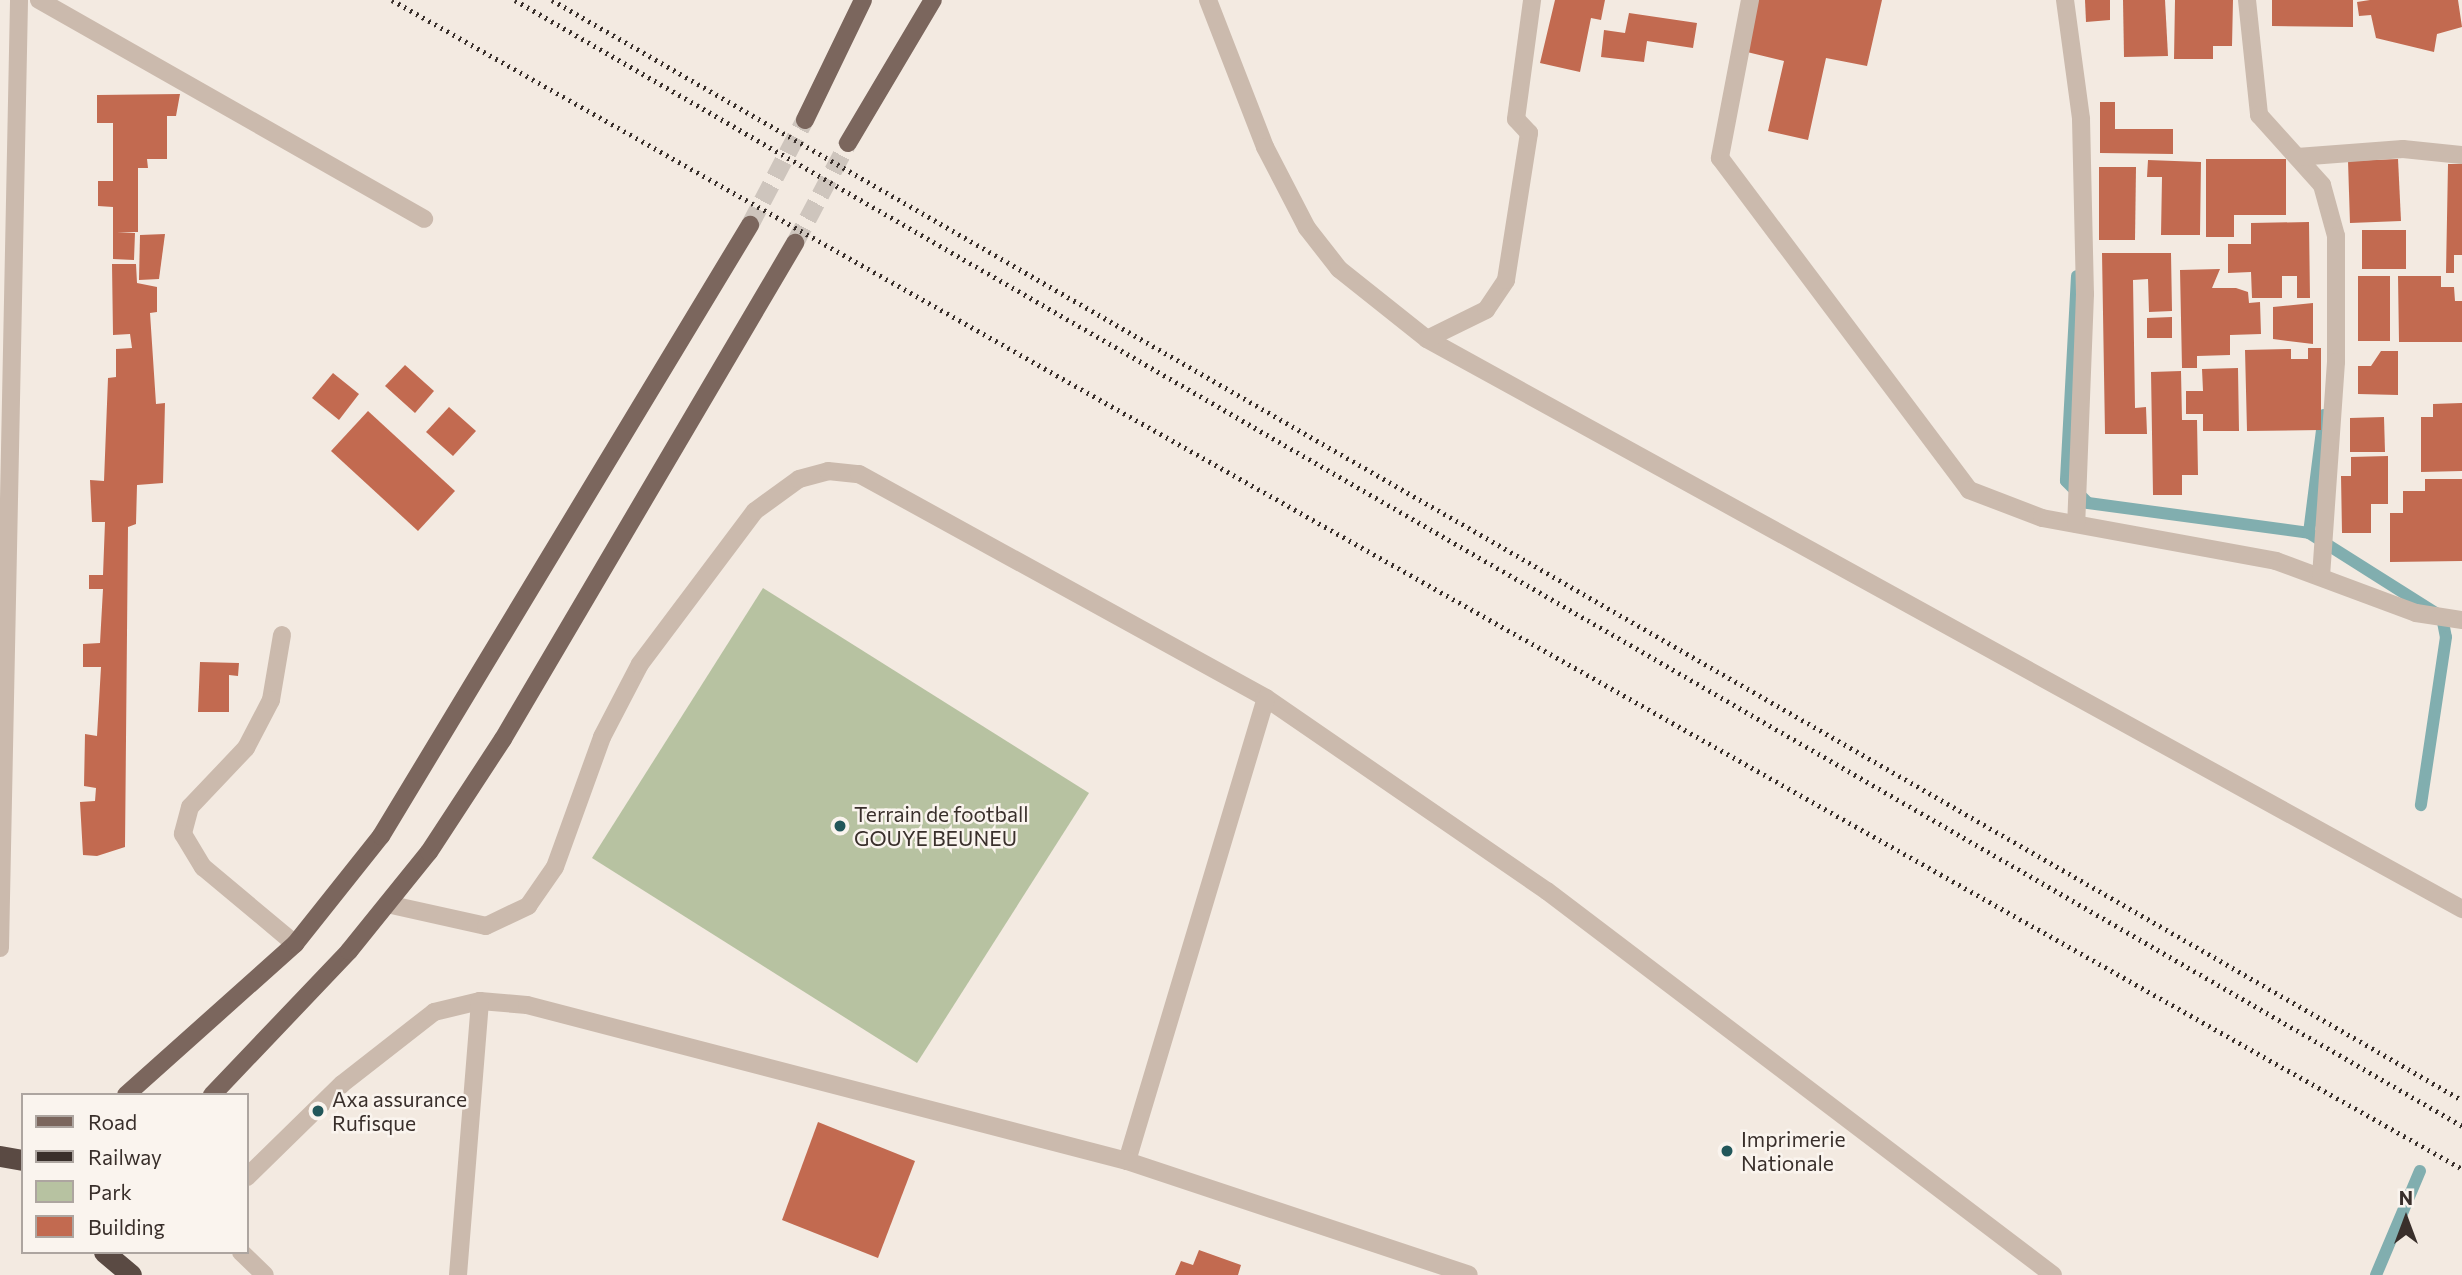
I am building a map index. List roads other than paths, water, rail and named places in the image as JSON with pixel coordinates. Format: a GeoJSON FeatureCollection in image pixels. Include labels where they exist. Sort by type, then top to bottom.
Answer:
{"type":"FeatureCollection","features":[{"type":"Feature","properties":{"kind":"highway"},"geometry":{"type":"LineString","coordinates":[[0,1156],[21,1160]]}},
{"type":"Feature","properties":{"kind":"highway"},"geometry":{"type":"LineString","coordinates":[[100,1275],[102,1254]]}},
{"type":"Feature","properties":{"kind":"highway"},"geometry":{"type":"LineString","coordinates":[[105,1254],[131,1275]]}},
{"type":"Feature","properties":{"kind":"main road"},"geometry":{"type":"LineString","coordinates":[[805,120],[863,0]]}},
{"type":"Feature","properties":{"kind":"main road"},"geometry":{"type":"LineString","coordinates":[[848,143],[933,0]]}},
{"type":"Feature","properties":{"kind":"main road"},"geometry":{"type":"LineString","coordinates":[[128,1093],[295,944],[381,836],[750,225]]}},
{"type":"Feature","properties":{"kind":"main road"},"geometry":{"type":"LineString","coordinates":[[214,1093],[387,904],[503,738],[795,243]]}},
{"type":"Feature","properties":{"kind":"street"},"geometry":{"type":"LineString","coordinates":[[0,948],[5,385],[19,0]]}},
{"type":"Feature","properties":{"kind":"street"},"geometry":{"type":"LineString","coordinates":[[39,0],[424,219]]}},
{"type":"Feature","properties":{"kind":"street"},"geometry":{"type":"LineString","coordinates":[[1208,0],[1265,147],[1307,228],[1339,269],[1427,339],[2462,909]]}},
{"type":"Feature","properties":{"kind":"street"},"geometry":{"type":"LineString","coordinates":[[1427,339],[1486,310],[1506,280],[1529,134],[1516,119],[1532,0]]}},
{"type":"Feature","properties":{"kind":"street"},"geometry":{"type":"LineString","coordinates":[[1750,0],[1720,158],[1969,490],[2076,524],[2321,575],[2416,613],[2462,620]]}},
{"type":"Feature","properties":{"kind":"street"},"geometry":{"type":"LineString","coordinates":[[2065,0],[2081,119],[2085,294],[2076,524]]}},
{"type":"Feature","properties":{"kind":"street"},"geometry":{"type":"LineString","coordinates":[[2247,0],[2259,115],[2297,157],[2329,200],[2338,262],[2321,575]]}},
{"type":"Feature","properties":{"kind":"street"},"geometry":{"type":"LineString","coordinates":[[2297,157],[2403,149],[2462,155]]}},
{"type":"Feature","properties":{"kind":"street"},"geometry":{"type":"LineString","coordinates":[[387,904],[486,926],[528,906],[555,867],[602,737],[640,664],[755,511],[799,479],[828,471],[859,474],[1266,698],[1547,891],[2053,1275]]}},
{"type":"Feature","properties":{"kind":"street"},"geometry":{"type":"LineString","coordinates":[[282,635],[271,701],[246,748],[190,807],[183,834],[203,867],[295,944]]}},
{"type":"Feature","properties":{"kind":"street"},"geometry":{"type":"LineString","coordinates":[[1127,1161],[1266,698]]}},
{"type":"Feature","properties":{"kind":"street"},"geometry":{"type":"LineString","coordinates":[[458,1275],[480,1001]]}},
{"type":"Feature","properties":{"kind":"street"},"geometry":{"type":"LineString","coordinates":[[248,1176],[342,1084],[424,1020],[480,1001],[527,1005],[1127,1161],[1469,1275]]}},
{"type":"Feature","properties":{"kind":"street"},"geometry":{"type":"LineString","coordinates":[[243,1254],[265,1275]]}},
{"type":"Feature","properties":{"kind":"waterway"},"geometry":{"type":"LineString","coordinates":[[2077,276],[2066,481],[2088,503],[2309,533],[2442,617],[2446,637],[2421,805]]}},
{"type":"Feature","properties":{"kind":"waterway"},"geometry":{"type":"LineString","coordinates":[[2309,533],[2324,415]]}},
{"type":"Feature","properties":{"kind":"waterway"},"geometry":{"type":"LineString","coordinates":[[2376,1275],[2420,1171]]}},
{"type":"Feature","properties":{"kind":"tunnel"},"geometry":{"type":"LineString","coordinates":[[750,225],[805,120]]}},
{"type":"Feature","properties":{"kind":"tunnel"},"geometry":{"type":"LineString","coordinates":[[795,243],[848,143]]}},
{"type":"Feature","properties":{"kind":"railway"},"geometry":{"type":"LineString","coordinates":[[392,0],[2462,1169]]}},
{"type":"Feature","properties":{"kind":"railway"},"geometry":{"type":"LineString","coordinates":[[515,0],[2462,1126]]}},
{"type":"Feature","properties":{"kind":"railway"},"geometry":{"type":"LineString","coordinates":[[552,0],[2462,1100]]}},
{"type":"Feature","properties":{"kind":"place","name":"Terrain de football GOUYE BEUNEU"},"geometry":{"type":"Point","coordinates":[840,826]}},
{"type":"Feature","properties":{"kind":"place","name":"Axa assurance Rufisque"},"geometry":{"type":"Point","coordinates":[318,1111]}},
{"type":"Feature","properties":{"kind":"place","name":"Imprimerie Nationale"},"geometry":{"type":"Point","coordinates":[1727,1151]}}]}
